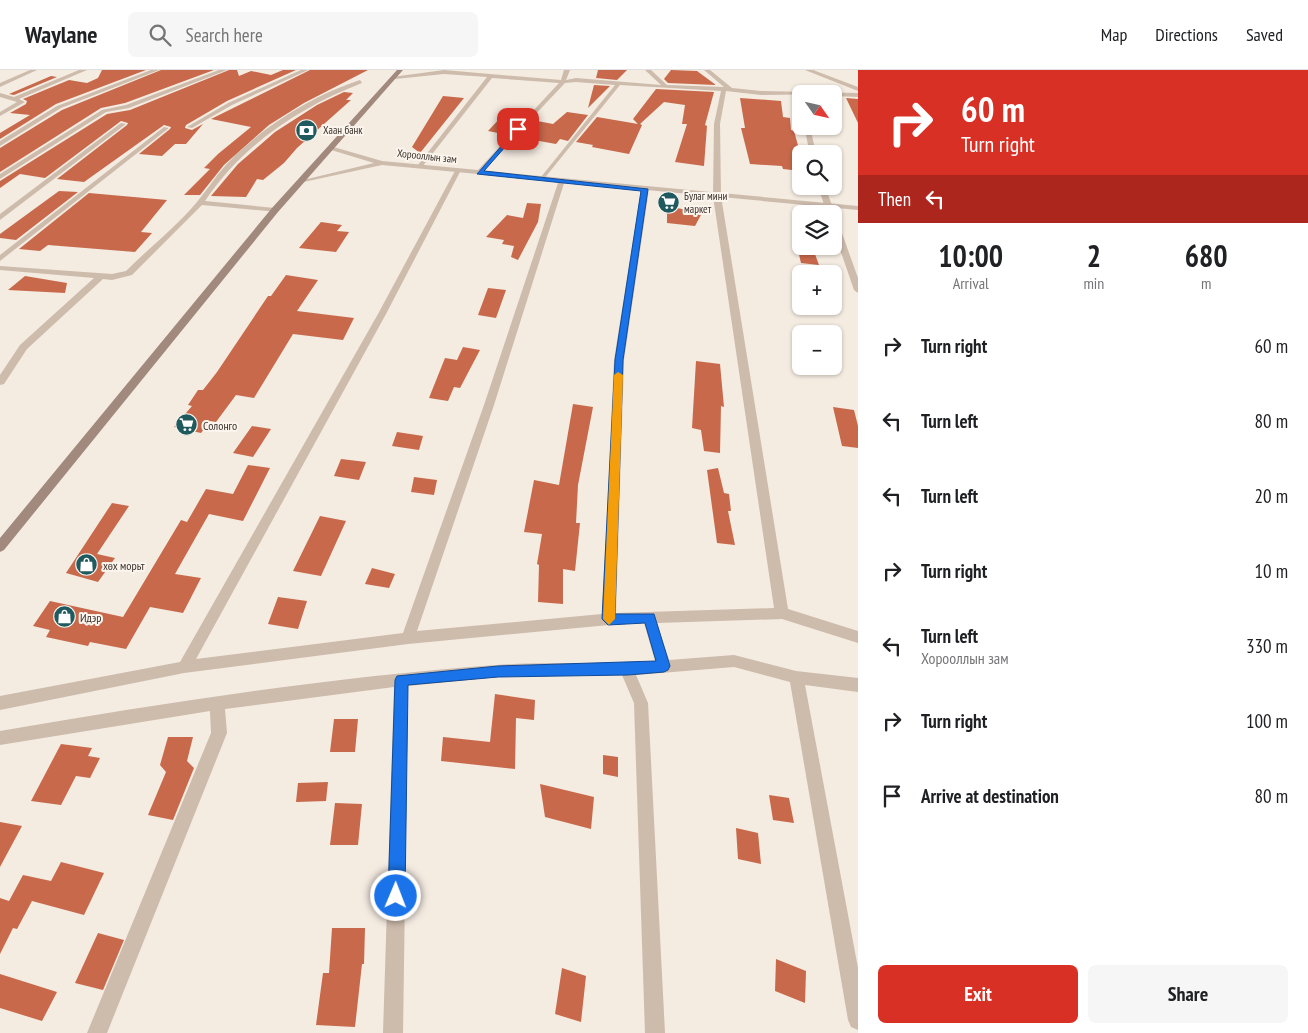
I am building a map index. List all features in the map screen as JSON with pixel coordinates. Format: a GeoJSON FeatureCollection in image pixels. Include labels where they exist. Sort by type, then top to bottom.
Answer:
{"type":"FeatureCollection","features":[{"type":"Feature","properties":{"kind":"main road"},"geometry":{"type":"LineString","coordinates":[[0,547],[275,210],[400,70]]}},
{"type":"Feature","properties":{"kind":"street"},"geometry":{"type":"LineString","coordinates":[[0,85],[34,70]]}},
{"type":"Feature","properties":{"kind":"street"},"geometry":{"type":"LineString","coordinates":[[15,99],[84,70]]}},
{"type":"Feature","properties":{"kind":"street"},"geometry":{"type":"LineString","coordinates":[[0,144],[59,107],[156,70]]}},
{"type":"Feature","properties":{"kind":"street"},"geometry":{"type":"LineString","coordinates":[[0,177],[104,111],[127,107],[224,70]]}},
{"type":"Feature","properties":{"kind":"street"},"geometry":{"type":"LineString","coordinates":[[190,128],[230,104],[305,70]]}},
{"type":"Feature","properties":{"kind":"street"},"geometry":{"type":"LineString","coordinates":[[420,166],[495,76],[504,70]]}},
{"type":"Feature","properties":{"kind":"street"},"geometry":{"type":"LineString","coordinates":[[479,172],[563,82],[567,70]]}},
{"type":"Feature","properties":{"kind":"street"},"geometry":{"type":"LineString","coordinates":[[648,70],[664,85]]}},
{"type":"Feature","properties":{"kind":"street"},"geometry":{"type":"LineString","coordinates":[[707,70],[732,91]]}},
{"type":"Feature","properties":{"kind":"street"},"geometry":{"type":"LineString","coordinates":[[808,70],[858,89]]}},
{"type":"Feature","properties":{"kind":"street"},"geometry":{"type":"LineString","coordinates":[[394,77],[443,71],[563,82],[576,80],[664,85],[681,88],[724,89],[792,96]]}},
{"type":"Feature","properties":{"kind":"street"},"geometry":{"type":"LineString","coordinates":[[0,268],[112,277],[129,273],[200,203],[209,187],[277,124],[322,98],[360,82]]}},
{"type":"Feature","properties":{"kind":"street"},"geometry":{"type":"LineString","coordinates":[[543,178],[619,83]]}},
{"type":"Feature","properties":{"kind":"street"},"geometry":{"type":"LineString","coordinates":[[724,89],[717,124],[717,196],[782,613]]}},
{"type":"Feature","properties":{"kind":"street"},"geometry":{"type":"LineString","coordinates":[[842,94],[858,95]]}},
{"type":"Feature","properties":{"kind":"street"},"geometry":{"type":"LineString","coordinates":[[0,95],[22,102],[0,114]]}},
{"type":"Feature","properties":{"kind":"street"},"geometry":{"type":"LineString","coordinates":[[0,218],[124,124]]}},
{"type":"Feature","properties":{"kind":"street"},"geometry":{"type":"LineString","coordinates":[[0,259],[166,128]]}},
{"type":"Feature","properties":{"kind":"street","name":"Хорооллын зам"},"geometry":{"type":"LineString","coordinates":[[330,148],[382,163],[828,205]]}},
{"type":"Feature","properties":{"kind":"street","name":"Хорооллын зам"},"geometry":{"type":"LineString","coordinates":[[301,182],[382,163]]}},
{"type":"Feature","properties":{"kind":"street"},"geometry":{"type":"LineString","coordinates":[[184,667],[382,314],[458,170]]}},
{"type":"Feature","properties":{"kind":"street"},"geometry":{"type":"LineString","coordinates":[[408,638],[488,405],[562,180]]}},
{"type":"Feature","properties":{"kind":"street"},"geometry":{"type":"LineString","coordinates":[[608,619],[619,360],[644,189]]}},
{"type":"Feature","properties":{"kind":"street"},"geometry":{"type":"LineString","coordinates":[[824,195],[828,205]]}},
{"type":"Feature","properties":{"kind":"street"},"geometry":{"type":"LineString","coordinates":[[200,203],[275,210]]}},
{"type":"Feature","properties":{"kind":"street","name":"Хорооллын зам"},"geometry":{"type":"LineString","coordinates":[[842,206],[858,208]]}},
{"type":"Feature","properties":{"kind":"street"},"geometry":{"type":"LineString","coordinates":[[842,245],[858,290]]}},
{"type":"Feature","properties":{"kind":"street"},"geometry":{"type":"LineString","coordinates":[[0,382],[23,347],[101,276]]}},
{"type":"Feature","properties":{"kind":"street"},"geometry":{"type":"LineString","coordinates":[[0,703],[184,667],[408,638],[608,619],[782,613],[858,637]]}},
{"type":"Feature","properties":{"kind":"street"},"geometry":{"type":"LineString","coordinates":[[649,618],[664,666]]}},
{"type":"Feature","properties":{"kind":"street"},"geometry":{"type":"LineString","coordinates":[[0,738],[170,709],[216,705],[401,680],[498,672],[628,670],[734,660],[796,676],[858,686]]}},
{"type":"Feature","properties":{"kind":"street"},"geometry":{"type":"LineString","coordinates":[[628,670],[641,702],[655,1033]]}},
{"type":"Feature","properties":{"kind":"street"},"geometry":{"type":"LineString","coordinates":[[796,676],[858,1020]]}},
{"type":"Feature","properties":{"kind":"street"},"geometry":{"type":"LineString","coordinates":[[393,1033],[401,680]]}},
{"type":"Feature","properties":{"kind":"street"},"geometry":{"type":"LineString","coordinates":[[97,1033],[219,733],[216,705]]}},
{"type":"Feature","properties":{"kind":"building"},"geometry":{"type":"Polygon","coordinates":[[[102,70],[146,70],[56,104],[0,139],[0,133],[30,115],[10,113],[26,104],[27,101],[23,99],[69,80],[87,83],[98,78],[102,70]]]}},
{"type":"Feature","properties":{"kind":"building"},"geometry":{"type":"Polygon","coordinates":[[[161,70],[214,70],[125,103],[101,108],[0,172],[0,148],[62,110],[161,70]]]}},
{"type":"Feature","properties":{"kind":"building"},"geometry":{"type":"Polygon","coordinates":[[[229,70],[237,70],[239,76],[251,71],[271,75],[283,70],[296,70],[227,101],[186,125],[185,128],[192,130],[203,124],[186,144],[175,144],[162,156],[139,154],[171,127],[164,125],[84,182],[57,179],[128,123],[121,121],[45,178],[20,174],[0,188],[0,181],[107,114],[130,110],[229,70]]]}},
{"type":"Feature","properties":{"kind":"building"},"geometry":{"type":"Polygon","coordinates":[[[310,70],[368,70],[304,103],[269,125],[224,165],[200,195],[184,195],[210,169],[204,168],[251,127],[211,119],[310,70]]]}},
{"type":"Feature","properties":{"kind":"building"},"geometry":{"type":"Polygon","coordinates":[[[598,70],[627,70],[617,80],[596,78],[598,70]]]}},
{"type":"Feature","properties":{"kind":"building"},"geometry":{"type":"Polygon","coordinates":[[[671,70],[697,71],[716,85],[668,83],[664,79],[671,70]]]}},
{"type":"Feature","properties":{"kind":"building"},"geometry":{"type":"Polygon","coordinates":[[[51,76],[57,77],[14,95],[9,94],[51,76]]]}},
{"type":"Feature","properties":{"kind":"building"},"geometry":{"type":"Polygon","coordinates":[[[594,85],[610,86],[588,108],[594,85]]]}},
{"type":"Feature","properties":{"kind":"building"},"geometry":{"type":"Polygon","coordinates":[[[656,89],[714,92],[705,125],[707,126],[704,166],[675,162],[687,124],[682,124],[685,105],[664,102],[640,124],[642,125],[629,154],[576,142],[597,117],[638,124],[633,119],[656,89]]]}},
{"type":"Feature","properties":{"kind":"building"},"geometry":{"type":"Polygon","coordinates":[[[344,92],[353,93],[346,100],[351,100],[297,148],[284,163],[263,180],[257,179],[246,197],[211,196],[238,164],[275,132],[317,105],[344,92]]]}},
{"type":"Feature","properties":{"kind":"building"},"geometry":{"type":"Polygon","coordinates":[[[443,96],[464,98],[420,153],[412,147],[443,96]]]}},
{"type":"Feature","properties":{"kind":"building"},"geometry":{"type":"Polygon","coordinates":[[[740,98],[781,101],[783,117],[790,118],[792,135],[795,135],[798,145],[792,145],[792,170],[783,169],[782,166],[750,164],[741,128],[745,128],[740,98]]]}},
{"type":"Feature","properties":{"kind":"building"},"geometry":{"type":"Polygon","coordinates":[[[846,98],[858,99],[858,123],[846,98]]]}},
{"type":"Feature","properties":{"kind":"building"},"geometry":{"type":"Polygon","coordinates":[[[567,112],[588,115],[568,141],[560,139],[556,144],[517,137],[532,120],[553,124],[567,112]]]}},
{"type":"Feature","properties":{"kind":"building"},"geometry":{"type":"Polygon","coordinates":[[[503,115],[523,119],[508,135],[488,131],[503,115]]]}},
{"type":"Feature","properties":{"kind":"building"},"geometry":{"type":"Polygon","coordinates":[[[59,191],[78,192],[16,240],[0,238],[0,234],[59,191]]]}},
{"type":"Feature","properties":{"kind":"building"},"geometry":{"type":"Polygon","coordinates":[[[89,193],[167,200],[141,232],[152,233],[135,252],[48,245],[40,251],[19,249],[89,193]]]}},
{"type":"Feature","properties":{"kind":"building"},"geometry":{"type":"Polygon","coordinates":[[[527,203],[541,204],[538,222],[518,260],[511,257],[514,246],[502,244],[504,240],[486,237],[507,215],[523,218],[527,203]]]}},
{"type":"Feature","properties":{"kind":"building"},"geometry":{"type":"Polygon","coordinates":[[[667,206],[702,213],[695,226],[667,223],[667,206]]]}},
{"type":"Feature","properties":{"kind":"building"},"geometry":{"type":"Polygon","coordinates":[[[321,222],[342,225],[337,231],[349,232],[336,252],[299,248],[321,222]]]}},
{"type":"Feature","properties":{"kind":"building"},"geometry":{"type":"Polygon","coordinates":[[[799,255],[815,255],[819,265],[801,263],[799,255]]]}},
{"type":"Feature","properties":{"kind":"building"},"geometry":{"type":"Polygon","coordinates":[[[286,275],[318,280],[297,311],[354,318],[343,340],[293,334],[254,398],[236,395],[216,422],[210,421],[201,433],[174,427],[192,406],[188,405],[198,390],[203,390],[217,372],[268,296],[271,296],[286,275]]]}},
{"type":"Feature","properties":{"kind":"building"},"geometry":{"type":"Polygon","coordinates":[[[25,276],[67,283],[65,293],[8,290],[25,276]]]}},
{"type":"Feature","properties":{"kind":"building"},"geometry":{"type":"Polygon","coordinates":[[[488,288],[506,290],[496,318],[478,315],[488,288]]]}},
{"type":"Feature","properties":{"kind":"building"},"geometry":{"type":"Polygon","coordinates":[[[463,347],[480,350],[460,388],[454,387],[448,401],[429,398],[445,358],[457,360],[463,347]]]}},
{"type":"Feature","properties":{"kind":"building"},"geometry":{"type":"Polygon","coordinates":[[[696,361],[720,364],[724,407],[721,406],[720,453],[704,451],[701,430],[692,428],[696,361]]]}},
{"type":"Feature","properties":{"kind":"building"},"geometry":{"type":"Polygon","coordinates":[[[573,404],[593,407],[578,485],[576,523],[580,523],[575,571],[563,569],[563,604],[538,602],[539,565],[537,564],[542,534],[524,532],[534,480],[559,485],[573,404]]]}},
{"type":"Feature","properties":{"kind":"building"},"geometry":{"type":"Polygon","coordinates":[[[833,407],[854,410],[858,426],[858,448],[842,446],[833,407]]]}},
{"type":"Feature","properties":{"kind":"building"},"geometry":{"type":"Polygon","coordinates":[[[252,426],[271,429],[253,457],[233,453],[252,426]]]}},
{"type":"Feature","properties":{"kind":"building"},"geometry":{"type":"Polygon","coordinates":[[[397,432],[423,436],[419,450],[392,446],[397,432]]]}},
{"type":"Feature","properties":{"kind":"building"},"geometry":{"type":"Polygon","coordinates":[[[341,459],[366,462],[359,480],[334,476],[341,459]]]}},
{"type":"Feature","properties":{"kind":"building"},"geometry":{"type":"Polygon","coordinates":[[[248,465],[270,468],[243,521],[209,514],[175,574],[201,578],[183,613],[150,607],[126,649],[90,642],[88,646],[46,637],[50,630],[33,626],[50,601],[123,617],[181,520],[187,522],[206,489],[233,494],[248,465]]]}},
{"type":"Feature","properties":{"kind":"building"},"geometry":{"type":"Polygon","coordinates":[[[718,468],[724,493],[729,494],[731,511],[728,511],[735,545],[717,543],[707,470],[718,468]]]}},
{"type":"Feature","properties":{"kind":"building"},"geometry":{"type":"Polygon","coordinates":[[[414,477],[437,480],[434,495],[411,492],[414,477]]]}},
{"type":"Feature","properties":{"kind":"building"},"geometry":{"type":"Polygon","coordinates":[[[112,503],[129,506],[97,554],[115,558],[98,582],[66,573],[112,503]]]}},
{"type":"Feature","properties":{"kind":"building"},"geometry":{"type":"Polygon","coordinates":[[[320,516],[346,521],[321,576],[293,571],[320,516]]]}},
{"type":"Feature","properties":{"kind":"building"},"geometry":{"type":"Polygon","coordinates":[[[372,568],[395,574],[389,588],[365,584],[372,568]]]}},
{"type":"Feature","properties":{"kind":"building"},"geometry":{"type":"Polygon","coordinates":[[[278,597],[307,601],[298,629],[268,624],[278,597]]]}},
{"type":"Feature","properties":{"kind":"building"},"geometry":{"type":"Polygon","coordinates":[[[495,694],[535,700],[534,720],[516,718],[515,769],[441,761],[443,737],[490,742],[495,694]]]}},
{"type":"Feature","properties":{"kind":"building"},"geometry":{"type":"Polygon","coordinates":[[[334,719],[358,719],[355,752],[330,752],[334,719]]]}},
{"type":"Feature","properties":{"kind":"building"},"geometry":{"type":"Polygon","coordinates":[[[168,737],[193,737],[187,761],[194,768],[173,820],[148,815],[166,772],[160,765],[168,737]]]}},
{"type":"Feature","properties":{"kind":"building"},"geometry":{"type":"Polygon","coordinates":[[[61,744],[92,748],[88,756],[100,758],[90,778],[76,776],[61,805],[31,801],[61,744]]]}},
{"type":"Feature","properties":{"kind":"building"},"geometry":{"type":"Polygon","coordinates":[[[603,755],[618,757],[618,777],[603,774],[603,755]]]}},
{"type":"Feature","properties":{"kind":"building"},"geometry":{"type":"Polygon","coordinates":[[[328,782],[326,801],[296,802],[298,783],[328,782]]]}},
{"type":"Feature","properties":{"kind":"building"},"geometry":{"type":"Polygon","coordinates":[[[540,784],[594,797],[591,829],[545,817],[540,784]]]}},
{"type":"Feature","properties":{"kind":"building"},"geometry":{"type":"Polygon","coordinates":[[[769,795],[789,798],[794,823],[773,820],[769,795]]]}},
{"type":"Feature","properties":{"kind":"building"},"geometry":{"type":"Polygon","coordinates":[[[335,803],[362,804],[358,845],[330,845],[335,803]]]}},
{"type":"Feature","properties":{"kind":"building"},"geometry":{"type":"Polygon","coordinates":[[[0,822],[22,826],[0,867],[0,822]]]}},
{"type":"Feature","properties":{"kind":"building"},"geometry":{"type":"Polygon","coordinates":[[[736,828],[758,833],[761,864],[738,859],[736,828]]]}},
{"type":"Feature","properties":{"kind":"building"},"geometry":{"type":"Polygon","coordinates":[[[61,862],[104,873],[84,915],[32,901],[17,929],[13,928],[0,954],[0,898],[9,901],[23,875],[51,881],[61,862]]]}},
{"type":"Feature","properties":{"kind":"building"},"geometry":{"type":"Polygon","coordinates":[[[332,928],[365,928],[364,964],[362,964],[355,1027],[316,1025],[323,973],[329,973],[332,928]]]}},
{"type":"Feature","properties":{"kind":"building"},"geometry":{"type":"Polygon","coordinates":[[[98,933],[124,940],[103,990],[75,983],[98,933]]]}},
{"type":"Feature","properties":{"kind":"building"},"geometry":{"type":"Polygon","coordinates":[[[776,959],[806,971],[805,1003],[775,991],[776,959]]]}},
{"type":"Feature","properties":{"kind":"building"},"geometry":{"type":"Polygon","coordinates":[[[562,968],[586,976],[581,1022],[555,1014],[562,968]]]}},
{"type":"Feature","properties":{"kind":"building"},"geometry":{"type":"Polygon","coordinates":[[[0,974],[57,992],[42,1021],[0,1008],[0,974]]]}},
{"type":"Feature","properties":{"kind":"slow traffic"},"geometry":{"type":"LineString","coordinates":[[609,619],[618,375]]}},
{"type":"Feature","properties":{"kind":"place","name":"Хаан банк"},"geometry":{"type":"Point","coordinates":[307,130]}},
{"type":"Feature","properties":{"kind":"place","name":"Булаг мини маркет"},"geometry":{"type":"Point","coordinates":[668,202]}},
{"type":"Feature","properties":{"kind":"place","name":"Солонго"},"geometry":{"type":"Point","coordinates":[187,425]}},
{"type":"Feature","properties":{"kind":"place","name":"хөх морьт"},"geometry":{"type":"Point","coordinates":[87,565]}},
{"type":"Feature","properties":{"kind":"place","name":"Идэр"},"geometry":{"type":"Point","coordinates":[64,617]}},
{"type":"Feature","properties":{"kind":"route"},"geometry":{"type":"LineString","coordinates":[[396,896],[401,680],[498,672],[571,669],[628,670],[664,666],[649,618],[608,619],[619,360],[644,189],[479,172],[518,129]]}}]}
